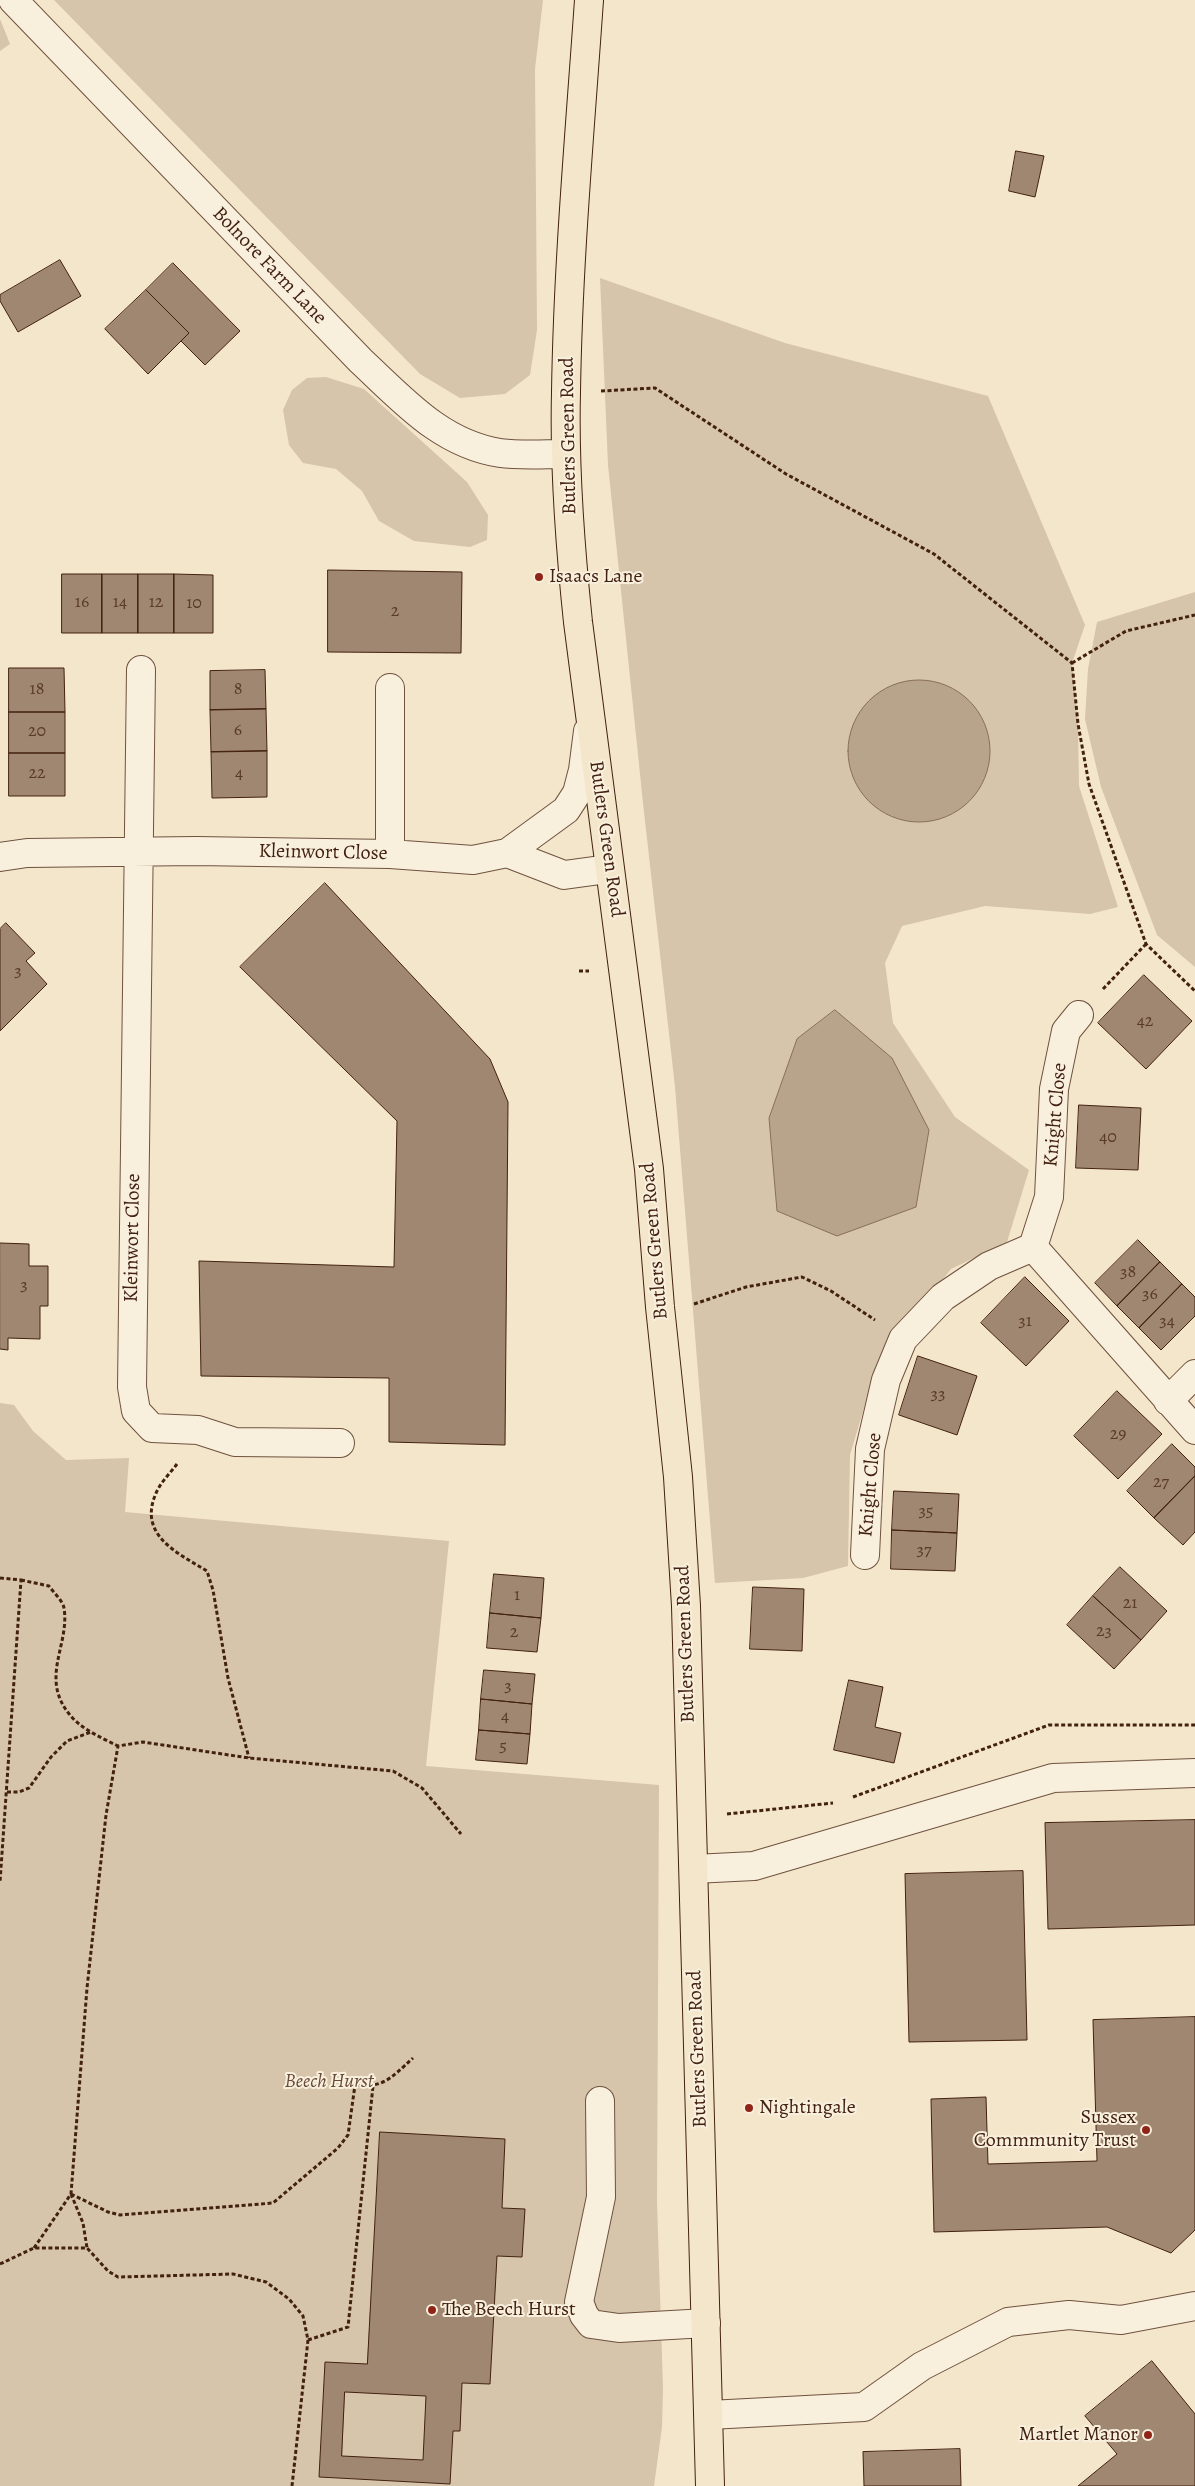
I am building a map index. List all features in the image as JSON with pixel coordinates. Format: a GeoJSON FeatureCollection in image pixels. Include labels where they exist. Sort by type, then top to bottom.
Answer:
{"type":"FeatureCollection","features":[{"type":"Feature","properties":{"kind":"main road","name":"Butlers Green Road"},"geometry":{"type":"LineString","coordinates":[[589,0],[566,393],[566,454],[571,561],[608,869],[624,970],[649,1169],[660,1308],[678,1476],[686,1606],[693,1817],[710,2486]]}},
{"type":"Feature","properties":{"kind":"street","name":"Bolnore Farm Lane"},"geometry":{"type":"LineString","coordinates":[[13,0],[354,354],[421,418],[455,440],[481,449],[502,453],[566,454]]}},
{"type":"Feature","properties":{"kind":"street","name":"Kleinwort Close"},"geometry":{"type":"LineString","coordinates":[[141,670],[132,1387],[136,1411],[152,1428],[198,1430],[236,1442],[340,1443]]}},
{"type":"Feature","properties":{"kind":"street"},"geometry":{"type":"LineString","coordinates":[[390,688],[390,854]]}},
{"type":"Feature","properties":{"kind":"street","name":"Kleinwort Close"},"geometry":{"type":"LineString","coordinates":[[0,857],[27,853],[138,852],[390,854],[473,860],[507,853],[566,810],[577,793],[583,770],[590,712]]}},
{"type":"Feature","properties":{"kind":"street"},"geometry":{"type":"LineString","coordinates":[[507,853],[564,875],[608,869]]}},
{"type":"Feature","properties":{"kind":"street","name":"Knight Close"},"geometry":{"type":"LineString","coordinates":[[865,1555],[870,1449],[886,1380],[903,1340],[943,1297],[989,1266],[1033,1247],[1049,1197],[1054,1089],[1066,1031],[1078,1015]]}},
{"type":"Feature","properties":{"kind":"street"},"geometry":{"type":"LineString","coordinates":[[1033,1247],[1195,1430]]}},
{"type":"Feature","properties":{"kind":"street"},"geometry":{"type":"LineString","coordinates":[[1168,1401],[1195,1374]]}},
{"type":"Feature","properties":{"kind":"street"},"geometry":{"type":"LineString","coordinates":[[694,1870],[754,1866],[1053,1778],[1195,1773]]}},
{"type":"Feature","properties":{"kind":"street"},"geometry":{"type":"LineString","coordinates":[[600,2101],[601,2197],[579,2302],[584,2315],[590,2324],[619,2328],[706,2322]]}},
{"type":"Feature","properties":{"kind":"street"},"geometry":{"type":"LineString","coordinates":[[708,2414],[864,2408],[922,2366],[1008,2322],[1069,2315],[1121,2320],[1195,2307]]}},
{"type":"Feature","properties":{"kind":"path"},"geometry":{"type":"LineString","coordinates":[[566,393],[655,388],[786,474],[934,554],[1072,663],[1078,724],[1089,784],[1146,944],[1195,991]]}},
{"type":"Feature","properties":{"kind":"path"},"geometry":{"type":"LineString","coordinates":[[1072,663],[1126,631],[1195,615]]}},
{"type":"Feature","properties":{"kind":"path"},"geometry":{"type":"LineString","coordinates":[[1078,1015],[1146,944]]}},
{"type":"Feature","properties":{"kind":"path"},"geometry":{"type":"LineString","coordinates":[[693,1304],[746,1287],[802,1277],[831,1291],[903,1340]]}},
{"type":"Feature","properties":{"kind":"path"},"geometry":{"type":"LineString","coordinates":[[184,1430],[183,1455],[158,1490],[151,1519],[158,1535],[172,1552],[207,1571],[213,1590],[228,1678],[248,1758]]}},
{"type":"Feature","properties":{"kind":"path"},"geometry":{"type":"LineString","coordinates":[[0,1578],[49,1586],[64,1606],[64,1628],[54,1670],[60,1698],[70,1715],[92,1732],[118,1746],[143,1742],[248,1758],[393,1771],[422,1788],[462,1834]]}},
{"type":"Feature","properties":{"kind":"path"},"geometry":{"type":"LineString","coordinates":[[0,1882],[2,1827],[7,1792],[21,1580]]}},
{"type":"Feature","properties":{"kind":"path"},"geometry":{"type":"LineString","coordinates":[[846,1800],[1049,1725],[1195,1725]]}},
{"type":"Feature","properties":{"kind":"path"},"geometry":{"type":"LineString","coordinates":[[7,1792],[19,1792],[28,1788],[51,1757],[68,1741],[92,1732]]}},
{"type":"Feature","properties":{"kind":"path"},"geometry":{"type":"LineString","coordinates":[[118,1746],[106,1815],[87,1988],[71,2194],[83,2223],[87,2248],[108,2271],[118,2277],[233,2274],[266,2282],[290,2299],[304,2316],[308,2340],[292,2486]]}},
{"type":"Feature","properties":{"kind":"path"},"geometry":{"type":"LineString","coordinates":[[693,1817],[837,1803]]}},
{"type":"Feature","properties":{"kind":"path"},"geometry":{"type":"LineString","coordinates":[[349,2084],[373,2086],[388,2081],[413,2058]]}},
{"type":"Feature","properties":{"kind":"path"},"geometry":{"type":"LineString","coordinates":[[71,2194],[108,2212],[120,2215],[273,2203],[338,2148],[348,2135],[355,2085]]}},
{"type":"Feature","properties":{"kind":"path"},"geometry":{"type":"LineString","coordinates":[[308,2340],[348,2327],[373,2086]]}},
{"type":"Feature","properties":{"kind":"path"},"geometry":{"type":"LineString","coordinates":[[34,2248],[71,2194]]}},
{"type":"Feature","properties":{"kind":"path"},"geometry":{"type":"LineString","coordinates":[[0,2264],[34,2248],[87,2248]]}},
{"type":"Feature","properties":{"kind":"green space"},"geometry":{"type":"Polygon","coordinates":[[[54,0],[543,0],[535,69],[537,330],[530,375],[505,394],[460,398],[420,374],[54,0]]]}},
{"type":"Feature","properties":{"kind":"green space"},"geometry":{"type":"Polygon","coordinates":[[[0,19],[10,44],[0,51],[0,19]]]}},
{"type":"Feature","properties":{"kind":"green space"},"geometry":{"type":"Polygon","coordinates":[[[600,278],[785,343],[988,396],[1085,625],[1072,663],[1078,724],[1079,786],[1118,907],[1090,914],[985,906],[902,926],[885,963],[893,1023],[955,1117],[1029,1170],[1007,1242],[951,1269],[878,1361],[850,1455],[848,1566],[803,1578],[715,1583],[675,1087],[608,465],[600,278]]]}},
{"type":"Feature","properties":{"kind":"green space"},"geometry":{"type":"Polygon","coordinates":[[[326,377],[364,389],[467,482],[488,515],[487,540],[470,547],[414,541],[379,521],[362,491],[336,469],[303,463],[289,445],[283,410],[292,390],[307,378],[326,377]]]}},
{"type":"Feature","properties":{"kind":"green space"},"geometry":{"type":"Polygon","coordinates":[[[1195,592],[1195,967],[1157,935],[1101,787],[1085,719],[1088,669],[1097,622],[1195,592]]]}},
{"type":"Feature","properties":{"kind":"green space","name":"Beech Hurst"},"geometry":{"type":"Polygon","coordinates":[[[0,1403],[14,1405],[33,1431],[66,1460],[129,1458],[125,1512],[449,1541],[426,1766],[659,1785],[657,2202],[663,2388],[662,2427],[654,2486],[0,2486],[0,1403]]]}},
{"type":"Feature","properties":{"kind":"shaded area"},"geometry":{"type":"Polygon","coordinates":[[[919,680],[933,681],[946,685],[959,692],[969,701],[978,711],[985,724],[989,737],[989,765],[985,778],[978,791],[969,801],[959,810],[946,817],[933,821],[919,822],[905,821],[892,817],[879,810],[869,801],[860,791],[853,778],[849,765],[848,751],[849,737],[853,724],[860,711],[869,701],[879,692],[892,685],[905,681],[919,680]]]}},
{"type":"Feature","properties":{"kind":"shaded area"},"geometry":{"type":"Polygon","coordinates":[[[835,1010],[892,1058],[929,1130],[916,1207],[837,1236],[777,1211],[769,1118],[797,1039],[835,1010]]]}},
{"type":"Feature","properties":{"kind":"building"},"geometry":{"type":"Polygon","coordinates":[[[1016,151],[1044,156],[1035,197],[1009,191],[1016,151]]]}},
{"type":"Feature","properties":{"kind":"building"},"geometry":{"type":"Polygon","coordinates":[[[60,260],[81,296],[18,332],[0,301],[0,295],[60,260]]]}},
{"type":"Feature","properties":{"kind":"building"},"geometry":{"type":"Polygon","coordinates":[[[173,263],[240,331],[205,365],[181,341],[189,333],[146,290],[173,263]]]}},
{"type":"Feature","properties":{"kind":"building"},"geometry":{"type":"Polygon","coordinates":[[[146,290],[189,333],[148,374],[105,329],[146,290]]]}},
{"type":"Feature","properties":{"kind":"building"},"geometry":{"type":"Polygon","coordinates":[[[328,570],[462,572],[461,653],[328,652],[328,570]]]}},
{"type":"Feature","properties":{"kind":"building"},"geometry":{"type":"Polygon","coordinates":[[[62,574],[102,574],[102,633],[62,633],[62,574]]]}},
{"type":"Feature","properties":{"kind":"building"},"geometry":{"type":"Polygon","coordinates":[[[102,574],[138,574],[138,633],[102,633],[102,574]]]}},
{"type":"Feature","properties":{"kind":"building"},"geometry":{"type":"Polygon","coordinates":[[[138,574],[174,574],[174,633],[138,633],[138,574]]]}},
{"type":"Feature","properties":{"kind":"building"},"geometry":{"type":"Polygon","coordinates":[[[174,574],[213,575],[213,633],[174,633],[174,574]]]}},
{"type":"Feature","properties":{"kind":"building"},"geometry":{"type":"Polygon","coordinates":[[[9,668],[64,668],[65,712],[9,712],[9,668]]]}},
{"type":"Feature","properties":{"kind":"building"},"geometry":{"type":"Polygon","coordinates":[[[265,670],[266,709],[210,710],[210,671],[265,670]]]}},
{"type":"Feature","properties":{"kind":"building"},"geometry":{"type":"Polygon","coordinates":[[[266,709],[267,751],[211,752],[210,710],[266,709]]]}},
{"type":"Feature","properties":{"kind":"building"},"geometry":{"type":"Polygon","coordinates":[[[9,712],[65,712],[65,753],[9,753],[9,712]]]}},
{"type":"Feature","properties":{"kind":"building"},"geometry":{"type":"Polygon","coordinates":[[[267,751],[267,797],[212,798],[211,752],[267,751]]]}},
{"type":"Feature","properties":{"kind":"building"},"geometry":{"type":"Polygon","coordinates":[[[9,753],[65,753],[65,796],[9,796],[9,753]]]}},
{"type":"Feature","properties":{"kind":"building"},"geometry":{"type":"Polygon","coordinates":[[[325,883],[490,1059],[508,1102],[505,1445],[389,1442],[389,1378],[201,1376],[199,1261],[394,1267],[397,1121],[240,967],[325,883]]]}},
{"type":"Feature","properties":{"kind":"building"},"geometry":{"type":"Polygon","coordinates":[[[6,923],[35,953],[26,961],[47,984],[0,1031],[0,929],[6,923]]]}},
{"type":"Feature","properties":{"kind":"building"},"geometry":{"type":"Polygon","coordinates":[[[1144,975],[1192,1021],[1146,1069],[1098,1023],[1144,975]]]}},
{"type":"Feature","properties":{"kind":"building"},"geometry":{"type":"Polygon","coordinates":[[[1079,1105],[1141,1108],[1138,1170],[1076,1168],[1079,1105]]]}},
{"type":"Feature","properties":{"kind":"building"},"geometry":{"type":"Polygon","coordinates":[[[1138,1240],[1160,1262],[1117,1306],[1095,1283],[1138,1240]]]}},
{"type":"Feature","properties":{"kind":"building"},"geometry":{"type":"Polygon","coordinates":[[[0,1243],[29,1244],[29,1266],[48,1266],[48,1306],[40,1306],[40,1339],[8,1338],[8,1350],[0,1349],[0,1243]]]}},
{"type":"Feature","properties":{"kind":"building"},"geometry":{"type":"Polygon","coordinates":[[[1160,1262],[1182,1284],[1139,1328],[1117,1306],[1160,1262]]]}},
{"type":"Feature","properties":{"kind":"building"},"geometry":{"type":"Polygon","coordinates":[[[1025,1277],[1069,1321],[1026,1366],[981,1323],[1025,1277]]]}},
{"type":"Feature","properties":{"kind":"building"},"geometry":{"type":"Polygon","coordinates":[[[1182,1284],[1195,1297],[1195,1316],[1161,1350],[1139,1328],[1182,1284]]]}},
{"type":"Feature","properties":{"kind":"building"},"geometry":{"type":"Polygon","coordinates":[[[918,1356],[977,1376],[957,1435],[899,1415],[918,1356]]]}},
{"type":"Feature","properties":{"kind":"building"},"geometry":{"type":"Polygon","coordinates":[[[1117,1391],[1162,1434],[1118,1479],[1074,1436],[1117,1391]]]}},
{"type":"Feature","properties":{"kind":"building"},"geometry":{"type":"Polygon","coordinates":[[[1172,1444],[1195,1467],[1195,1476],[1154,1518],[1127,1491],[1172,1444]]]}},
{"type":"Feature","properties":{"kind":"building"},"geometry":{"type":"Polygon","coordinates":[[[1195,1476],[1195,1532],[1183,1545],[1154,1518],[1195,1476]]]}},
{"type":"Feature","properties":{"kind":"building"},"geometry":{"type":"Polygon","coordinates":[[[894,1491],[959,1494],[957,1533],[892,1530],[894,1491]]]}},
{"type":"Feature","properties":{"kind":"building"},"geometry":{"type":"Polygon","coordinates":[[[892,1530],[957,1533],[955,1571],[891,1569],[892,1530]]]}},
{"type":"Feature","properties":{"kind":"building"},"geometry":{"type":"Polygon","coordinates":[[[1120,1567],[1167,1611],[1141,1640],[1093,1596],[1120,1567]]]}},
{"type":"Feature","properties":{"kind":"building"},"geometry":{"type":"Polygon","coordinates":[[[494,1574],[544,1578],[541,1618],[490,1613],[494,1574]]]}},
{"type":"Feature","properties":{"kind":"building"},"geometry":{"type":"Polygon","coordinates":[[[753,1587],[804,1589],[802,1651],[750,1649],[753,1587]]]}},
{"type":"Feature","properties":{"kind":"building"},"geometry":{"type":"Polygon","coordinates":[[[1093,1596],[1141,1640],[1114,1669],[1067,1625],[1093,1596]]]}},
{"type":"Feature","properties":{"kind":"building"},"geometry":{"type":"Polygon","coordinates":[[[490,1613],[541,1618],[537,1652],[487,1648],[490,1613]]]}},
{"type":"Feature","properties":{"kind":"building"},"geometry":{"type":"Polygon","coordinates":[[[484,1670],[535,1674],[532,1704],[481,1699],[484,1670]]]}},
{"type":"Feature","properties":{"kind":"building"},"geometry":{"type":"Polygon","coordinates":[[[849,1680],[883,1687],[875,1727],[901,1733],[894,1763],[834,1750],[849,1680]]]}},
{"type":"Feature","properties":{"kind":"building"},"geometry":{"type":"Polygon","coordinates":[[[481,1699],[532,1704],[530,1734],[479,1730],[481,1699]]]}},
{"type":"Feature","properties":{"kind":"building"},"geometry":{"type":"Polygon","coordinates":[[[479,1730],[530,1734],[527,1764],[476,1760],[479,1730]]]}},
{"type":"Feature","properties":{"kind":"building"},"geometry":{"type":"Polygon","coordinates":[[[1195,1820],[1195,1925],[1048,1929],[1045,1823],[1195,1820]]]}},
{"type":"Feature","properties":{"kind":"building"},"geometry":{"type":"Polygon","coordinates":[[[1023,1871],[1027,2040],[909,2042],[905,1874],[1023,1871]]]}},
{"type":"Feature","properties":{"kind":"building","name":"Sussex Commmunity Trust"},"geometry":{"type":"Polygon","coordinates":[[[1195,2017],[1195,2230],[1171,2253],[1107,2227],[934,2232],[931,2099],[986,2097],[988,2164],[1097,2161],[1093,2020],[1195,2017]]]}},
{"type":"Feature","properties":{"kind":"building","name":"The Beech Hurst"},"geometry":{"type":"Polygon","coordinates":[[[380,2132],[505,2139],[502,2208],[525,2209],[522,2257],[497,2256],[490,2384],[462,2383],[460,2431],[453,2431],[450,2484],[319,2477],[325,2362],[367,2364],[380,2132]],[[345,2392],[342,2456],[423,2460],[426,2396],[345,2392]]]}},
{"type":"Feature","properties":{"kind":"building","name":"Martlet Manor"},"geometry":{"type":"Polygon","coordinates":[[[1152,2361],[1195,2414],[1195,2486],[1078,2486],[1117,2454],[1085,2416],[1152,2361]]]}},
{"type":"Feature","properties":{"kind":"building","name":"Martlet Manor"},"geometry":{"type":"Polygon","coordinates":[[[960,2449],[961,2486],[864,2486],[863,2452],[960,2449]]]}},
{"type":"Feature","properties":{"kind":"place","name":"Isaacs Lane"},"geometry":{"type":"Point","coordinates":[539,577]}},
{"type":"Feature","properties":{"kind":"place","name":"Nightingale"},"geometry":{"type":"Point","coordinates":[749,2108]}},
{"type":"Feature","properties":{"kind":"place","name":"Sussex Commmunity Trust"},"geometry":{"type":"Point","coordinates":[1146,2130]}},
{"type":"Feature","properties":{"kind":"place","name":"The Beech Hurst"},"geometry":{"type":"Point","coordinates":[432,2310]}},
{"type":"Feature","properties":{"kind":"place","name":"Martlet Manor"},"geometry":{"type":"Point","coordinates":[1148,2435]}}]}
